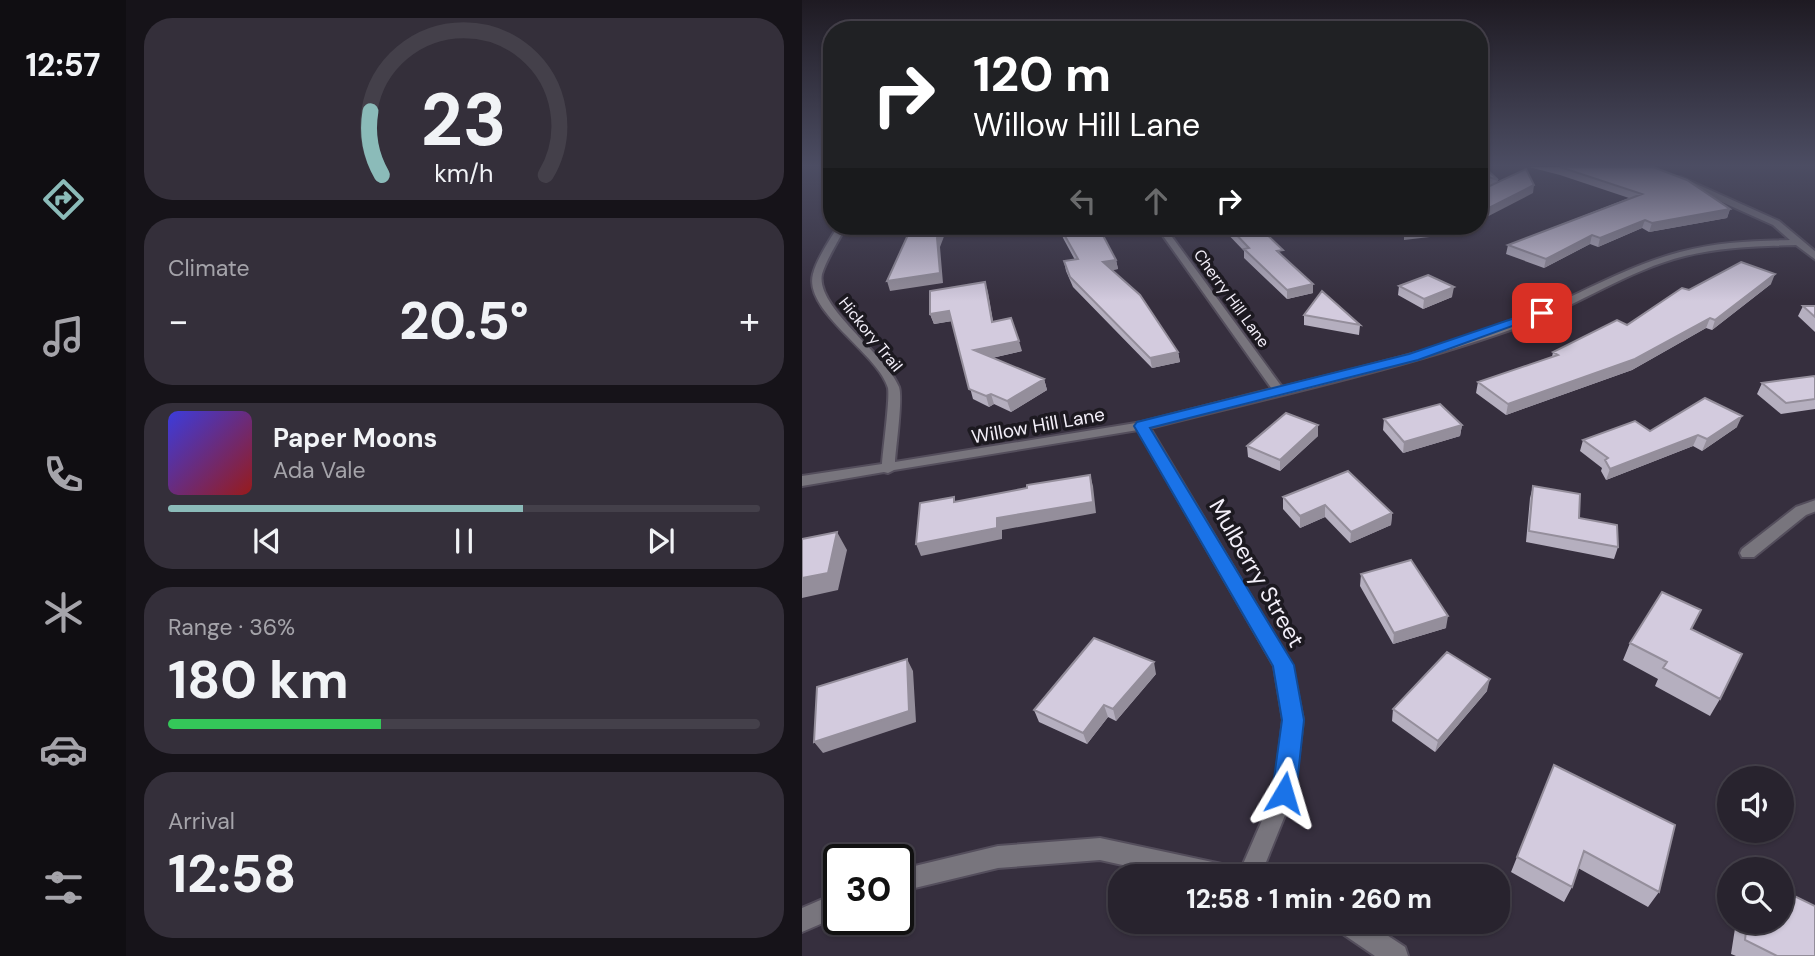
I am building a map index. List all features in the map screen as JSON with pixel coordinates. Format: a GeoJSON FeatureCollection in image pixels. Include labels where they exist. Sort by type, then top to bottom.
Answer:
{"type":"FeatureCollection","features":[{"type":"Feature","properties":{"kind":"street"},"geometry":{"type":"LineString","coordinates":[[1755,212],[1776,223],[1815,257]]}},
{"type":"Feature","properties":{"kind":"street","name":"Hickory Trail"},"geometry":{"type":"LineString","coordinates":[[837,235],[817,275],[819,292],[834,316],[881,366],[894,389],[888,469]]}},
{"type":"Feature","properties":{"kind":"street","name":"Cherry Hill Lane"},"geometry":{"type":"LineString","coordinates":[[1167,235],[1278,389]]}},
{"type":"Feature","properties":{"kind":"street","name":"Willow Hill Lane"},"geometry":{"type":"LineString","coordinates":[[802,481],[1142,426],[1278,389],[1413,357],[1522,322],[1633,271],[1681,254],[1726,245],[1799,242]]}},
{"type":"Feature","properties":{"kind":"street","name":"Mulberry Street"},"geometry":{"type":"LineString","coordinates":[[1142,426],[1283,665],[1293,720],[1284,793],[1254,864]]}},
{"type":"Feature","properties":{"kind":"street"},"geometry":{"type":"LineString","coordinates":[[1749,552],[1801,511],[1815,505]]}},
{"type":"Feature","properties":{"kind":"street"},"geometry":{"type":"LineString","coordinates":[[914,877],[998,856],[1100,849],[1170,864]]}},
{"type":"Feature","properties":{"kind":"street"},"geometry":{"type":"LineString","coordinates":[[802,920],[823,911]]}},
{"type":"Feature","properties":{"kind":"street"},"geometry":{"type":"LineString","coordinates":[[1363,934],[1396,956]]}},
{"type":"Feature","properties":{"kind":"building"},"geometry":{"type":"Polygon","coordinates":[[[1596,212],[1715,212],[1652,223],[1645,220],[1600,238],[1592,235],[1546,259],[1508,245],[1596,212]]]}},
{"type":"Feature","properties":{"kind":"building"},"geometry":{"type":"Polygon","coordinates":[[[908,235],[938,235],[940,273],[887,281],[908,235]]]}},
{"type":"Feature","properties":{"kind":"building"},"geometry":{"type":"Polygon","coordinates":[[[1064,235],[1103,235],[1116,260],[1103,262],[1140,295],[1178,352],[1150,358],[1070,277],[1064,261],[1078,259],[1064,235]]]}},
{"type":"Feature","properties":{"kind":"building"},"geometry":{"type":"Polygon","coordinates":[[[1237,235],[1267,235],[1283,250],[1277,251],[1313,284],[1287,290],[1244,249],[1249,248],[1237,235]]]}},
{"type":"Feature","properties":{"kind":"building"},"geometry":{"type":"Polygon","coordinates":[[[1741,262],[1775,274],[1715,320],[1710,318],[1635,359],[1508,404],[1478,382],[1558,355],[1553,352],[1617,320],[1627,325],[1682,288],[1689,290],[1741,262]]]}},
{"type":"Feature","properties":{"kind":"building"},"geometry":{"type":"Polygon","coordinates":[[[1428,275],[1454,287],[1424,299],[1399,286],[1428,275]]]}},
{"type":"Feature","properties":{"kind":"building"},"geometry":{"type":"Polygon","coordinates":[[[985,282],[992,322],[1011,318],[1019,341],[974,350],[1044,379],[1007,401],[969,389],[949,311],[930,314],[930,291],[985,282]]]}},
{"type":"Feature","properties":{"kind":"building"},"geometry":{"type":"Polygon","coordinates":[[[1322,291],[1360,325],[1304,315],[1322,291]]]}},
{"type":"Feature","properties":{"kind":"building"},"geometry":{"type":"Polygon","coordinates":[[[1803,306],[1815,306],[1815,317],[1803,306]]]}},
{"type":"Feature","properties":{"kind":"building"},"geometry":{"type":"Polygon","coordinates":[[[1814,376],[1815,399],[1786,403],[1762,383],[1814,376]]]}},
{"type":"Feature","properties":{"kind":"building"},"geometry":{"type":"Polygon","coordinates":[[[1705,398],[1742,416],[1707,439],[1698,435],[1610,469],[1605,460],[1608,458],[1583,440],[1635,421],[1650,431],[1705,398]]]}},
{"type":"Feature","properties":{"kind":"building"},"geometry":{"type":"Polygon","coordinates":[[[1440,404],[1462,425],[1404,442],[1384,419],[1440,404]]]}},
{"type":"Feature","properties":{"kind":"building"},"geometry":{"type":"Polygon","coordinates":[[[1286,413],[1318,425],[1280,460],[1247,446],[1286,413]]]}},
{"type":"Feature","properties":{"kind":"building"},"geometry":{"type":"Polygon","coordinates":[[[1348,471],[1392,513],[1351,532],[1325,505],[1300,516],[1283,497],[1348,471]]]}},
{"type":"Feature","properties":{"kind":"building"},"geometry":{"type":"Polygon","coordinates":[[[1090,475],[1093,502],[997,518],[997,528],[916,544],[920,503],[954,497],[954,502],[1027,488],[1027,485],[1090,475]]]}},
{"type":"Feature","properties":{"kind":"building"},"geometry":{"type":"Polygon","coordinates":[[[1533,486],[1580,494],[1579,518],[1617,525],[1618,547],[1529,531],[1533,486]]]}},
{"type":"Feature","properties":{"kind":"building"},"geometry":{"type":"Polygon","coordinates":[[[837,532],[828,573],[802,578],[802,539],[837,532]]]}},
{"type":"Feature","properties":{"kind":"building"},"geometry":{"type":"Polygon","coordinates":[[[1411,560],[1448,616],[1394,633],[1361,574],[1411,560]]]}},
{"type":"Feature","properties":{"kind":"building"},"geometry":{"type":"Polygon","coordinates":[[[1662,592],[1701,610],[1691,629],[1742,654],[1720,699],[1663,668],[1667,662],[1630,643],[1662,592]]]}},
{"type":"Feature","properties":{"kind":"building"},"geometry":{"type":"Polygon","coordinates":[[[1094,638],[1154,662],[1113,709],[1104,705],[1083,733],[1034,710],[1094,638]]]}},
{"type":"Feature","properties":{"kind":"building"},"geometry":{"type":"Polygon","coordinates":[[[1447,652],[1490,679],[1438,741],[1393,709],[1447,652]]]}},
{"type":"Feature","properties":{"kind":"building"},"geometry":{"type":"Polygon","coordinates":[[[907,659],[909,711],[814,742],[817,687],[907,659]]]}},
{"type":"Feature","properties":{"kind":"building"},"geometry":{"type":"Polygon","coordinates":[[[1554,765],[1675,825],[1659,892],[1584,851],[1572,887],[1517,857],[1554,765]]]}},
{"type":"Feature","properties":{"kind":"building"},"geometry":{"type":"Polygon","coordinates":[[[1794,896],[1815,906],[1815,956],[1777,956],[1745,940],[1746,934],[1794,934],[1794,896]]]}},
{"type":"Feature","properties":{"kind":"route"},"geometry":{"type":"LineString","coordinates":[[1284,793],[1293,720],[1283,665],[1142,426],[1257,394],[1413,357],[1542,313]]}}]}
